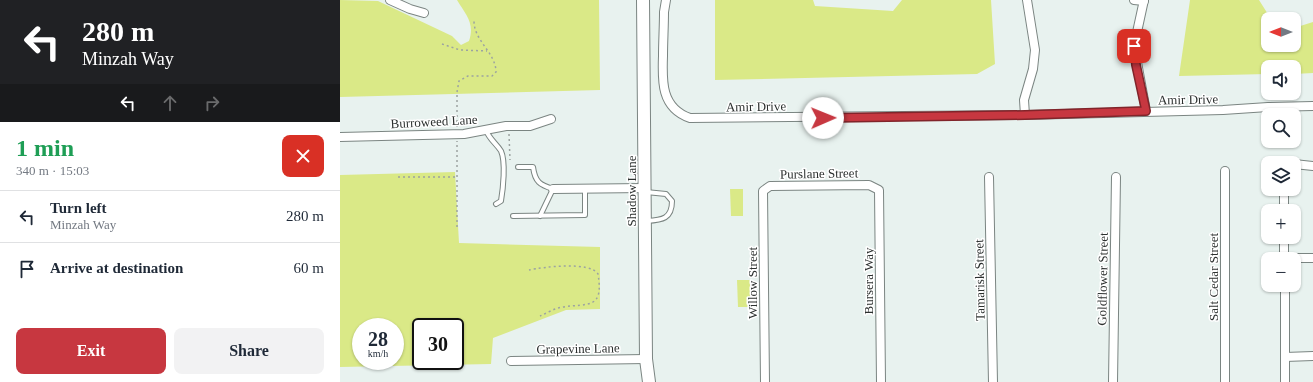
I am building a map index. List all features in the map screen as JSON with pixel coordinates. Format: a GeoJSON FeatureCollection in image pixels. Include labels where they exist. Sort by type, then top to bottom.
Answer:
{"type":"FeatureCollection","features":[{"type":"Feature","properties":{"kind":"street"},"geometry":{"type":"LineString","coordinates":[[390,0],[410,10],[424,14]]}},
{"type":"Feature","properties":{"kind":"street","name":"Shadow Lane"},"geometry":{"type":"LineString","coordinates":[[643,0],[646,359],[649,382]]}},
{"type":"Feature","properties":{"kind":"street","name":"Amir Drive"},"geometry":{"type":"LineString","coordinates":[[666,0],[664,12],[663,87],[672,106],[678,112],[690,118],[1025,115],[1223,110],[1268,106],[1313,106]]}},
{"type":"Feature","properties":{"kind":"street"},"geometry":{"type":"LineString","coordinates":[[1025,115],[1024,100],[1033,69],[1035,50],[1027,0]]}},
{"type":"Feature","properties":{"kind":"street"},"geometry":{"type":"LineString","coordinates":[[1134,0],[1144,0],[1134,46],[1136,65],[1146,111]]}},
{"type":"Feature","properties":{"kind":"street","name":"Burroweed Lane"},"geometry":{"type":"LineString","coordinates":[[340,137],[457,134],[509,126],[530,126],[551,119]]}},
{"type":"Feature","properties":{"kind":"street"},"geometry":{"type":"LineString","coordinates":[[1301,165],[1313,166]]}},
{"type":"Feature","properties":{"kind":"street","name":"Salt Cedar Street"},"geometry":{"type":"LineString","coordinates":[[1225,171],[1225,382]]}},
{"type":"Feature","properties":{"kind":"street","name":"Tamarisk Street"},"geometry":{"type":"LineString","coordinates":[[989,177],[993,382]]}},
{"type":"Feature","properties":{"kind":"street","name":"Goldflower Street"},"geometry":{"type":"LineString","coordinates":[[1113,382],[1116,177]]}},
{"type":"Feature","properties":{"kind":"street","name":"Purslane Street"},"geometry":{"type":"LineString","coordinates":[[770,186],[869,185]]}},
{"type":"Feature","properties":{"kind":"street","name":"Bursera Way"},"geometry":{"type":"LineString","coordinates":[[869,185],[879,190],[881,382]]}},
{"type":"Feature","properties":{"kind":"street","name":"Willow Street"},"geometry":{"type":"LineString","coordinates":[[765,382],[763,191],[770,186]]}},
{"type":"Feature","properties":{"kind":"street"},"geometry":{"type":"LineString","coordinates":[[553,189],[645,190]]}},
{"type":"Feature","properties":{"kind":"street"},"geometry":{"type":"LineString","coordinates":[[1301,258],[1313,258]]}},
{"type":"Feature","properties":{"kind":"street"},"geometry":{"type":"LineString","coordinates":[[1284,292],[1285,382]]}},
{"type":"Feature","properties":{"kind":"street"},"geometry":{"type":"LineString","coordinates":[[1285,357],[1313,356]]}},
{"type":"Feature","properties":{"kind":"street","name":"Grapevine Lane"},"geometry":{"type":"LineString","coordinates":[[511,361],[646,359]]}},
{"type":"Feature","properties":{"kind":"lane"},"geometry":{"type":"LineString","coordinates":[[486,130],[488,136],[500,149],[503,156],[503,190],[501,201],[496,204]]}},
{"type":"Feature","properties":{"kind":"lane"},"geometry":{"type":"LineString","coordinates":[[518,167],[533,167],[536,181],[540,185],[553,189],[540,216]]}},
{"type":"Feature","properties":{"kind":"lane"},"geometry":{"type":"LineString","coordinates":[[513,216],[585,215],[585,189]]}},
{"type":"Feature","properties":{"kind":"lane"},"geometry":{"type":"LineString","coordinates":[[645,190],[666,194],[672,201],[669,216],[661,220],[645,221]]}},
{"type":"Feature","properties":{"kind":"path"},"geometry":{"type":"LineString","coordinates":[[457,227],[458,81],[468,76],[488,77],[494,75],[496,68],[494,60],[486,51],[475,28],[474,21]]}},
{"type":"Feature","properties":{"kind":"path"},"geometry":{"type":"LineString","coordinates":[[442,44],[460,50],[486,51]]}},
{"type":"Feature","properties":{"kind":"path"},"geometry":{"type":"LineString","coordinates":[[509,126],[510,163]]}},
{"type":"Feature","properties":{"kind":"path"},"geometry":{"type":"LineString","coordinates":[[398,177],[457,176]]}},
{"type":"Feature","properties":{"kind":"path"},"geometry":{"type":"LineString","coordinates":[[529,270],[564,265],[593,270],[598,274],[598,294],[594,302],[585,306],[560,307],[540,316]]}},
{"type":"Feature","properties":{"kind":"green space"},"geometry":{"type":"Polygon","coordinates":[[[340,0],[378,1],[452,36],[461,45],[469,41],[471,29],[469,19],[457,0],[599,0],[600,90],[340,97],[340,0]]]}},
{"type":"Feature","properties":{"kind":"green space"},"geometry":{"type":"Polygon","coordinates":[[[715,0],[813,0],[815,6],[893,11],[902,0],[991,0],[995,64],[977,74],[715,80],[715,0]]]}},
{"type":"Feature","properties":{"kind":"green space"},"geometry":{"type":"Polygon","coordinates":[[[1190,0],[1259,0],[1267,12],[1261,12],[1261,52],[1301,52],[1301,26],[1313,22],[1313,73],[1301,74],[1301,60],[1261,60],[1261,74],[1179,76],[1190,0]]]}},
{"type":"Feature","properties":{"kind":"green space"},"geometry":{"type":"Polygon","coordinates":[[[455,172],[459,243],[600,247],[600,309],[566,310],[493,338],[491,364],[464,365],[464,318],[412,318],[412,366],[404,366],[404,318],[352,318],[352,367],[340,367],[340,175],[455,172]]]}},
{"type":"Feature","properties":{"kind":"green space"},"geometry":{"type":"Polygon","coordinates":[[[730,189],[743,189],[743,216],[731,216],[730,189]]]}},
{"type":"Feature","properties":{"kind":"green space"},"geometry":{"type":"Polygon","coordinates":[[[737,280],[750,280],[750,307],[738,307],[737,280]]]}},
{"type":"Feature","properties":{"kind":"route"},"geometry":{"type":"LineString","coordinates":[[823,118],[1025,115],[1146,111],[1136,65],[1134,46]]}}]}
